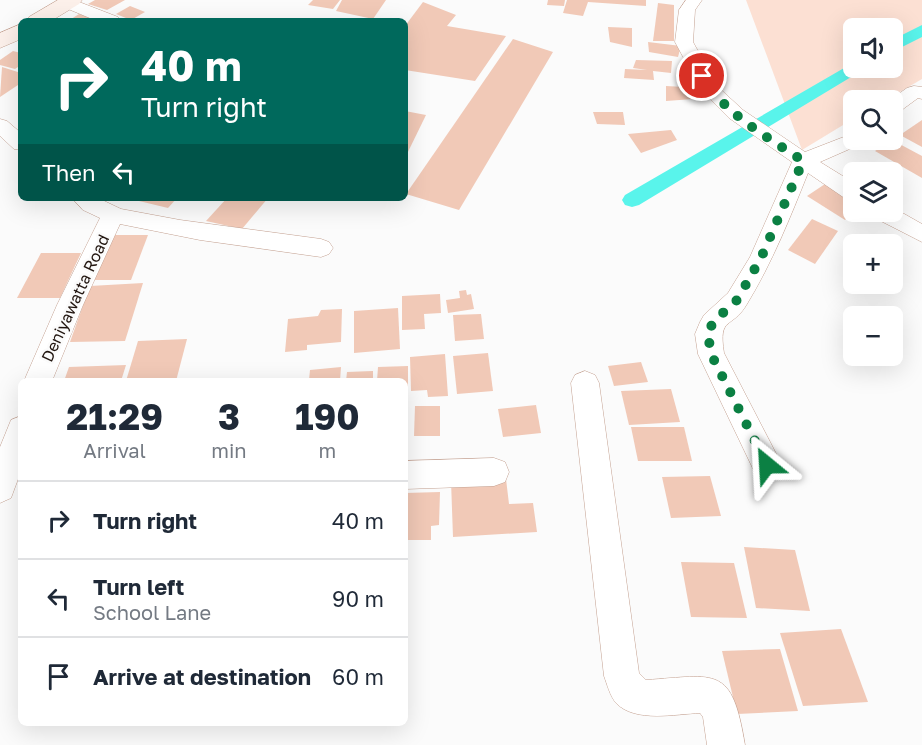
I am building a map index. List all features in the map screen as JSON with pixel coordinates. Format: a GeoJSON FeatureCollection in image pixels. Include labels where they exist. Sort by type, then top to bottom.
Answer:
{"type":"FeatureCollection","features":[{"type":"Feature","properties":{"kind":"street"},"geometry":{"type":"LineString","coordinates":[[694,0],[687,10],[684,42],[710,90],[735,114],[843,187]]}},
{"type":"Feature","properties":{"kind":"street"},"geometry":{"type":"LineString","coordinates":[[41,18],[69,2],[105,18]]}},
{"type":"Feature","properties":{"kind":"street"},"geometry":{"type":"LineString","coordinates":[[0,42],[18,32]]}},
{"type":"Feature","properties":{"kind":"street"},"geometry":{"type":"LineString","coordinates":[[903,100],[914,92],[922,93]]}},
{"type":"Feature","properties":{"kind":"street"},"geometry":{"type":"LineString","coordinates":[[0,124],[18,141]]}},
{"type":"Feature","properties":{"kind":"street"},"geometry":{"type":"LineString","coordinates":[[767,465],[711,354],[708,334],[713,322],[737,300],[761,258],[803,161],[843,144]]}},
{"type":"Feature","properties":{"kind":"street"},"geometry":{"type":"LineString","coordinates":[[86,201],[92,206],[113,215],[213,235],[321,248]]}},
{"type":"Feature","properties":{"kind":"street","name":"Deniyawatta Road"},"geometry":{"type":"LineString","coordinates":[[39,378],[70,305],[113,215]]}},
{"type":"Feature","properties":{"kind":"street"},"geometry":{"type":"LineString","coordinates":[[901,222],[922,234]]}},
{"type":"Feature","properties":{"kind":"street"},"geometry":{"type":"LineString","coordinates":[[585,383],[622,676],[629,690],[644,698],[707,694],[715,699],[720,710],[726,745]]}},
{"type":"Feature","properties":{"kind":"street"},"geometry":{"type":"LineString","coordinates":[[18,437],[0,488],[18,486]]}},
{"type":"Feature","properties":{"kind":"street"},"geometry":{"type":"LineString","coordinates":[[408,475],[494,472]]}},
{"type":"Feature","properties":{"kind":"shaded area"},"geometry":{"type":"Polygon","coordinates":[[[746,0],[922,0],[922,79],[903,90],[843,90],[843,125],[802,150],[746,0]]]}},
{"type":"Feature","properties":{"kind":"building"},"geometry":{"type":"Polygon","coordinates":[[[95,0],[125,0],[107,10],[88,4],[95,0]]]}},
{"type":"Feature","properties":{"kind":"building"},"geometry":{"type":"Polygon","coordinates":[[[313,0],[340,0],[333,9],[308,5],[313,0]]]}},
{"type":"Feature","properties":{"kind":"building"},"geometry":{"type":"Polygon","coordinates":[[[342,0],[386,0],[374,18],[336,11],[342,0]]]}},
{"type":"Feature","properties":{"kind":"building"},"geometry":{"type":"Polygon","coordinates":[[[548,0],[565,0],[564,6],[547,5],[548,0]]]}},
{"type":"Feature","properties":{"kind":"building"},"geometry":{"type":"Polygon","coordinates":[[[567,0],[646,0],[646,6],[588,2],[583,16],[563,13],[567,0]]]}},
{"type":"Feature","properties":{"kind":"building"},"geometry":{"type":"Polygon","coordinates":[[[423,2],[456,15],[447,26],[506,36],[475,81],[408,70],[408,22],[423,2]]]}},
{"type":"Feature","properties":{"kind":"building"},"geometry":{"type":"Polygon","coordinates":[[[658,3],[674,5],[674,41],[653,41],[658,3]]]}},
{"type":"Feature","properties":{"kind":"building"},"geometry":{"type":"Polygon","coordinates":[[[130,6],[145,12],[134,18],[116,14],[130,6]]]}},
{"type":"Feature","properties":{"kind":"building"},"geometry":{"type":"Polygon","coordinates":[[[79,14],[92,18],[73,18],[79,14]]]}},
{"type":"Feature","properties":{"kind":"building"},"geometry":{"type":"Polygon","coordinates":[[[608,27],[632,28],[632,47],[610,42],[608,27]]]}},
{"type":"Feature","properties":{"kind":"building"},"geometry":{"type":"Polygon","coordinates":[[[513,39],[553,52],[459,210],[408,195],[408,191],[513,39]]]}},
{"type":"Feature","properties":{"kind":"building"},"geometry":{"type":"Polygon","coordinates":[[[648,42],[681,46],[678,57],[649,52],[648,42]]]}},
{"type":"Feature","properties":{"kind":"building"},"geometry":{"type":"Polygon","coordinates":[[[13,51],[18,52],[18,67],[15,69],[0,65],[0,60],[13,51]]]}},
{"type":"Feature","properties":{"kind":"building"},"geometry":{"type":"Polygon","coordinates":[[[636,60],[672,61],[671,73],[653,71],[654,80],[624,78],[625,69],[647,70],[633,68],[636,60]]]}},
{"type":"Feature","properties":{"kind":"building"},"geometry":{"type":"Polygon","coordinates":[[[2,67],[18,72],[18,85],[0,97],[2,67]]]}},
{"type":"Feature","properties":{"kind":"building"},"geometry":{"type":"Polygon","coordinates":[[[666,86],[703,88],[707,98],[666,101],[666,86]]]}},
{"type":"Feature","properties":{"kind":"building"},"geometry":{"type":"Polygon","coordinates":[[[408,112],[426,115],[408,152],[408,112]]]}},
{"type":"Feature","properties":{"kind":"building"},"geometry":{"type":"Polygon","coordinates":[[[593,112],[623,112],[625,125],[597,124],[593,112]]]}},
{"type":"Feature","properties":{"kind":"building"},"geometry":{"type":"Polygon","coordinates":[[[922,120],[922,147],[903,137],[903,133],[922,120]]]}},
{"type":"Feature","properties":{"kind":"building"},"geometry":{"type":"Polygon","coordinates":[[[671,130],[677,140],[641,153],[628,134],[671,130]]]}},
{"type":"Feature","properties":{"kind":"building"},"geometry":{"type":"Polygon","coordinates":[[[903,146],[922,156],[922,178],[903,167],[903,162],[894,162],[875,151],[903,150],[903,146]]]}},
{"type":"Feature","properties":{"kind":"building"},"geometry":{"type":"Polygon","coordinates":[[[825,184],[843,195],[843,219],[807,196],[825,184]]]}},
{"type":"Feature","properties":{"kind":"building"},"geometry":{"type":"Polygon","coordinates":[[[139,201],[174,201],[168,208],[139,201]]]}},
{"type":"Feature","properties":{"kind":"building"},"geometry":{"type":"Polygon","coordinates":[[[224,201],[265,201],[242,229],[206,221],[224,201]]]}},
{"type":"Feature","properties":{"kind":"building"},"geometry":{"type":"Polygon","coordinates":[[[812,219],[838,231],[815,264],[788,250],[812,219]]]}},
{"type":"Feature","properties":{"kind":"building"},"geometry":{"type":"Polygon","coordinates":[[[112,235],[148,235],[131,280],[92,280],[112,235]]]}},
{"type":"Feature","properties":{"kind":"building"},"geometry":{"type":"Polygon","coordinates":[[[41,253],[81,253],[60,298],[17,298],[41,253]]]}},
{"type":"Feature","properties":{"kind":"building"},"geometry":{"type":"Polygon","coordinates":[[[143,283],[125,341],[70,342],[90,286],[143,283]]]}},
{"type":"Feature","properties":{"kind":"building"},"geometry":{"type":"Polygon","coordinates":[[[466,290],[467,295],[471,294],[474,309],[448,313],[446,300],[460,298],[459,291],[466,290]]]}},
{"type":"Feature","properties":{"kind":"building"},"geometry":{"type":"Polygon","coordinates":[[[440,294],[441,313],[424,314],[425,329],[402,330],[402,296],[440,294]]]}},
{"type":"Feature","properties":{"kind":"building"},"geometry":{"type":"Polygon","coordinates":[[[398,308],[400,349],[354,353],[354,311],[398,308]]]}},
{"type":"Feature","properties":{"kind":"building"},"geometry":{"type":"Polygon","coordinates":[[[342,309],[341,342],[307,345],[307,350],[285,352],[288,319],[318,316],[321,310],[342,309]]]}},
{"type":"Feature","properties":{"kind":"building"},"geometry":{"type":"Polygon","coordinates":[[[481,314],[484,339],[455,341],[453,315],[481,314]]]}},
{"type":"Feature","properties":{"kind":"building"},"geometry":{"type":"Polygon","coordinates":[[[187,339],[177,378],[127,378],[138,341],[187,339]]]}},
{"type":"Feature","properties":{"kind":"building"},"geometry":{"type":"Polygon","coordinates":[[[488,353],[493,391],[457,394],[453,356],[488,353]]]}},
{"type":"Feature","properties":{"kind":"building"},"geometry":{"type":"Polygon","coordinates":[[[445,354],[448,396],[428,397],[427,390],[411,391],[410,357],[445,354]]]}},
{"type":"Feature","properties":{"kind":"building"},"geometry":{"type":"Polygon","coordinates":[[[641,362],[648,382],[614,386],[608,366],[641,362]]]}},
{"type":"Feature","properties":{"kind":"building"},"geometry":{"type":"Polygon","coordinates":[[[126,365],[122,378],[65,378],[69,367],[126,365]]]}},
{"type":"Feature","properties":{"kind":"building"},"geometry":{"type":"Polygon","coordinates":[[[408,366],[408,378],[377,378],[378,367],[408,366]]]}},
{"type":"Feature","properties":{"kind":"building"},"geometry":{"type":"Polygon","coordinates":[[[341,367],[340,378],[309,378],[310,370],[341,367]]]}},
{"type":"Feature","properties":{"kind":"building"},"geometry":{"type":"Polygon","coordinates":[[[373,371],[373,378],[346,378],[347,372],[373,371]]]}},
{"type":"Feature","properties":{"kind":"building"},"geometry":{"type":"Polygon","coordinates":[[[671,389],[680,422],[629,425],[621,391],[671,389]]]}},
{"type":"Feature","properties":{"kind":"building"},"geometry":{"type":"Polygon","coordinates":[[[536,405],[541,433],[503,437],[498,409],[536,405]]]}},
{"type":"Feature","properties":{"kind":"building"},"geometry":{"type":"Polygon","coordinates":[[[415,406],[440,406],[440,436],[414,436],[415,406]]]}},
{"type":"Feature","properties":{"kind":"building"},"geometry":{"type":"Polygon","coordinates":[[[631,427],[684,427],[692,461],[638,461],[631,427]]]}},
{"type":"Feature","properties":{"kind":"building"},"geometry":{"type":"Polygon","coordinates":[[[710,476],[721,516],[671,518],[662,477],[710,476]]]}},
{"type":"Feature","properties":{"kind":"building"},"geometry":{"type":"Polygon","coordinates":[[[506,479],[509,504],[533,503],[537,532],[453,537],[451,481],[506,479]]]}},
{"type":"Feature","properties":{"kind":"building"},"geometry":{"type":"Polygon","coordinates":[[[440,492],[439,525],[431,526],[431,540],[408,540],[408,493],[440,492]]]}},
{"type":"Feature","properties":{"kind":"building"},"geometry":{"type":"Polygon","coordinates":[[[744,547],[795,550],[810,611],[756,608],[744,547]]]}},
{"type":"Feature","properties":{"kind":"building"},"geometry":{"type":"Polygon","coordinates":[[[681,562],[734,563],[747,618],[691,617],[681,562]]]}},
{"type":"Feature","properties":{"kind":"building"},"geometry":{"type":"Polygon","coordinates":[[[841,629],[868,702],[803,706],[780,633],[841,629]]]}},
{"type":"Feature","properties":{"kind":"building"},"geometry":{"type":"Polygon","coordinates":[[[780,649],[798,711],[737,714],[722,651],[780,649]]]}},
{"type":"Feature","properties":{"kind":"waterway"},"geometry":{"type":"LineString","coordinates":[[903,41],[922,30]]}},
{"type":"Feature","properties":{"kind":"waterway"},"geometry":{"type":"LineString","coordinates":[[632,200],[843,76]]}},
{"type":"Feature","properties":{"kind":"route"},"geometry":{"type":"LineString","coordinates":[[702,76],[710,90],[735,114],[803,161],[761,258],[737,300],[713,322],[708,334],[711,354],[767,465]]}}]}
